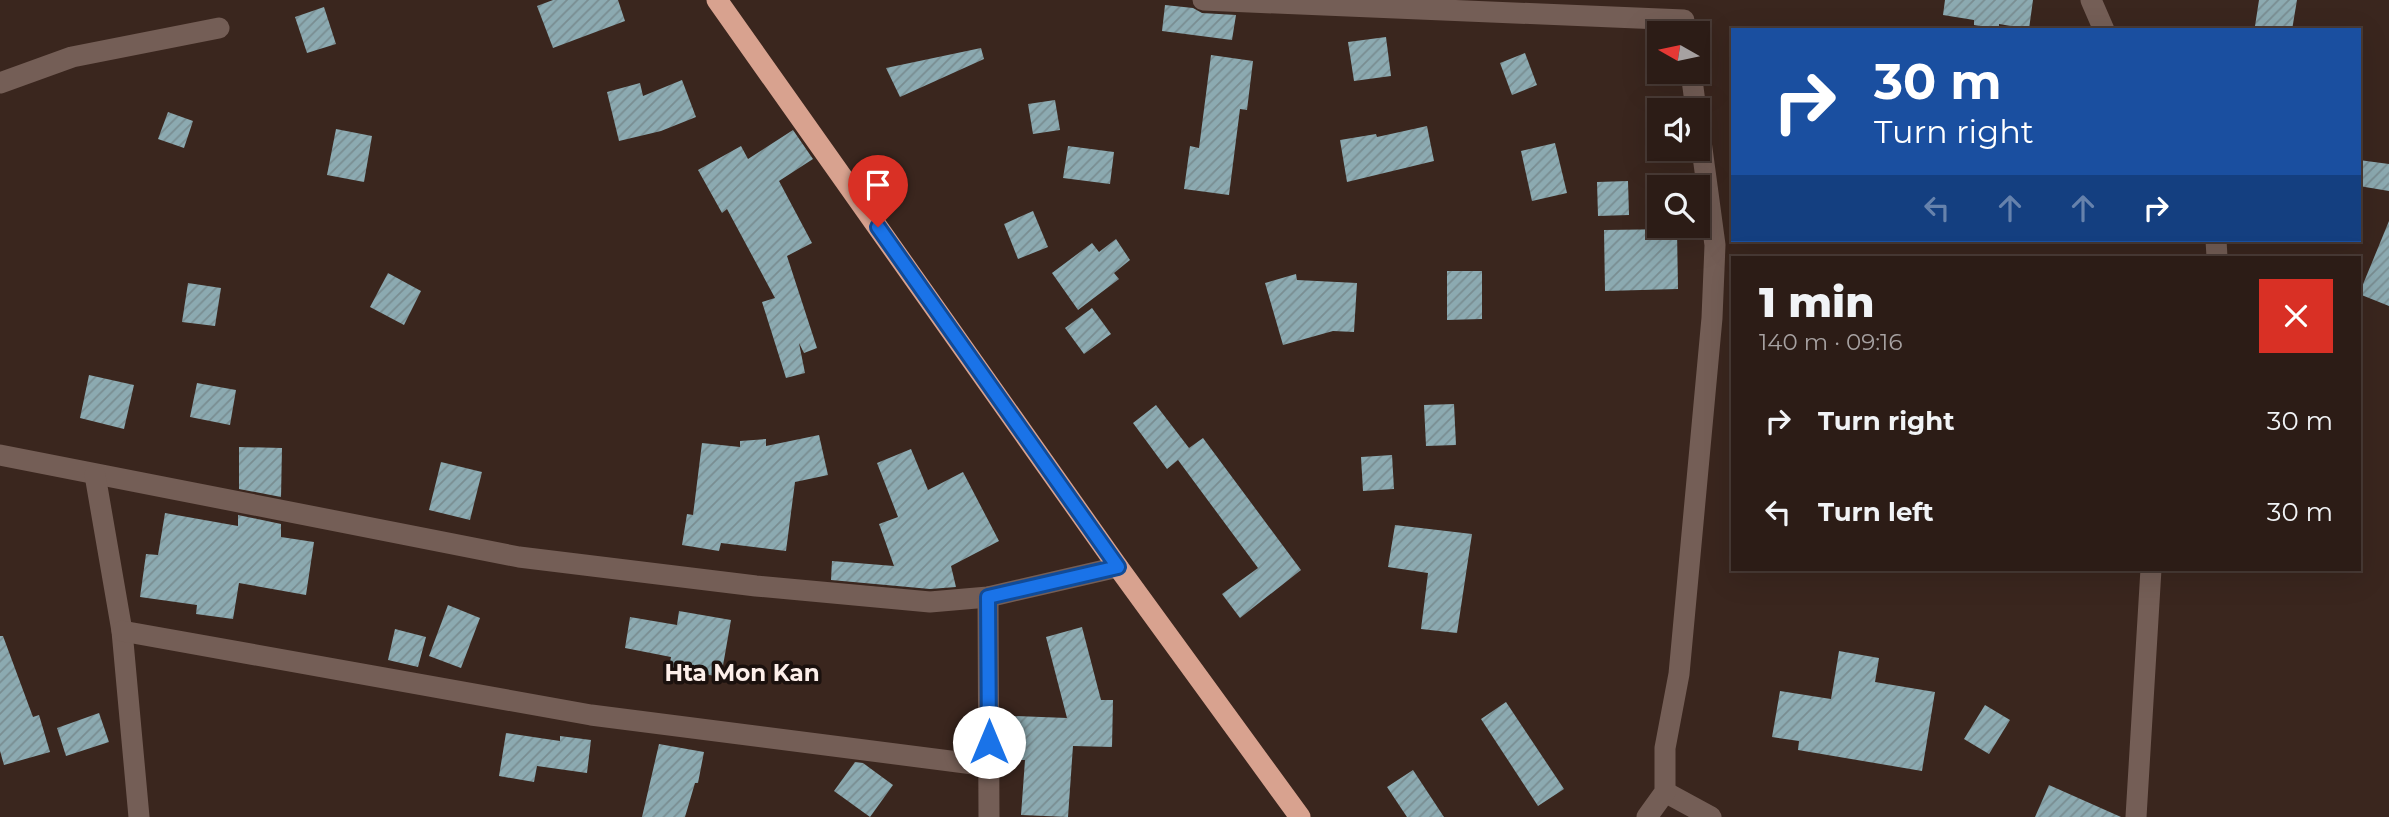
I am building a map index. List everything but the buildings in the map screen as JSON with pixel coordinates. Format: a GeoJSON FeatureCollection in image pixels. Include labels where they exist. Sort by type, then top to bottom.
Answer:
{"type":"FeatureCollection","features":[{"type":"Feature","properties":{"kind":"highway"},"geometry":{"type":"LineString","coordinates":[[717,0],[1118,567],[1300,817]]}},
{"type":"Feature","properties":{"kind":"street"},"geometry":{"type":"LineString","coordinates":[[1203,0],[1683,18]]}},
{"type":"Feature","properties":{"kind":"street"},"geometry":{"type":"LineString","coordinates":[[2091,0],[2103,28]]}},
{"type":"Feature","properties":{"kind":"street"},"geometry":{"type":"LineString","coordinates":[[0,83],[72,57],[219,28]]}},
{"type":"Feature","properties":{"kind":"street"},"geometry":{"type":"LineString","coordinates":[[1647,817],[1665,792],[1665,748],[1679,674],[1712,318],[1715,245],[1704,161]]}},
{"type":"Feature","properties":{"kind":"street"},"geometry":{"type":"LineString","coordinates":[[0,455],[519,557],[756,586],[930,602],[988,597],[1118,567]]}},
{"type":"Feature","properties":{"kind":"street"},"geometry":{"type":"LineString","coordinates":[[95,475],[122,631],[139,817]]}},
{"type":"Feature","properties":{"kind":"street"},"geometry":{"type":"LineString","coordinates":[[2136,817],[2151,571]]}},
{"type":"Feature","properties":{"kind":"street"},"geometry":{"type":"LineString","coordinates":[[988,597],[989,817]]}},
{"type":"Feature","properties":{"kind":"street"},"geometry":{"type":"LineString","coordinates":[[122,631],[592,715],[989,766]]}},
{"type":"Feature","properties":{"kind":"street"},"geometry":{"type":"LineString","coordinates":[[1665,792],[1711,817]]}},
{"type":"Feature","properties":{"kind":"district","name":"Hta Mon Kan"},"geometry":{"type":"Point","coordinates":[742,673]}},
{"type":"Feature","properties":{"kind":"route"},"geometry":{"type":"LineString","coordinates":[[878,227],[1118,567],[988,597],[989,742]]}}]}
